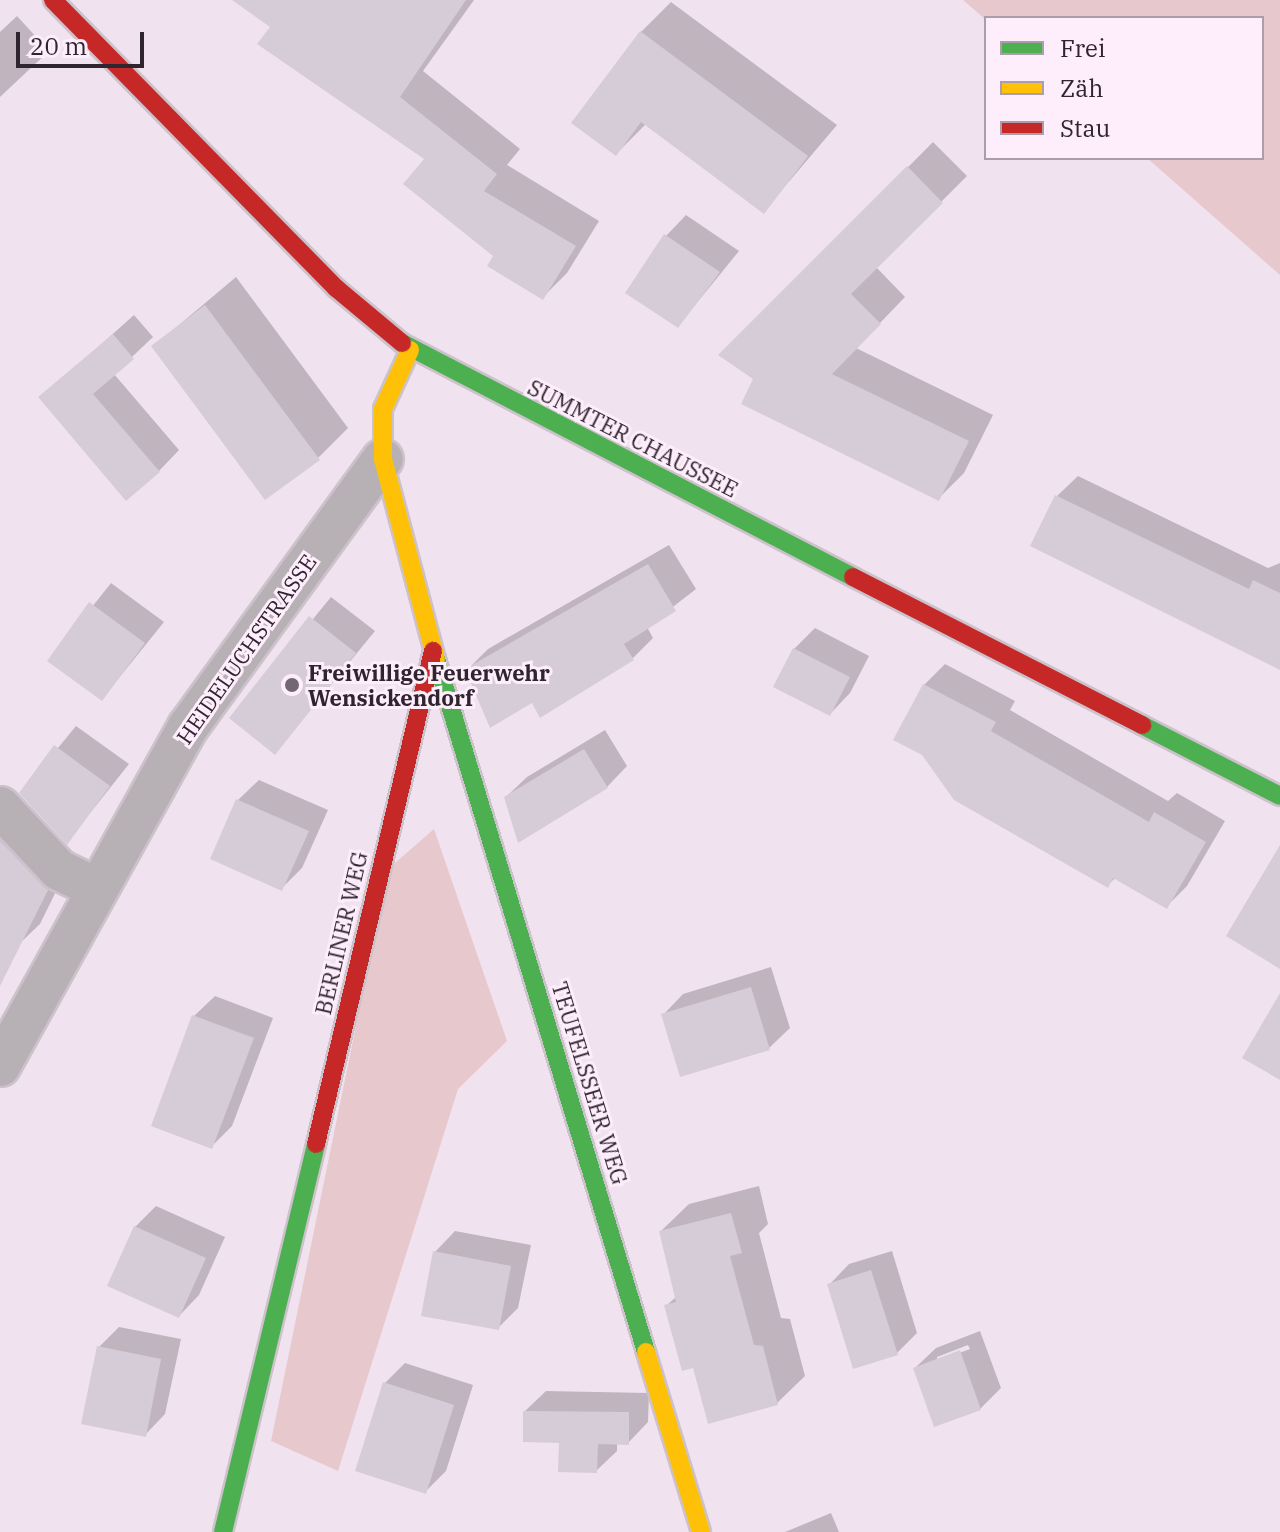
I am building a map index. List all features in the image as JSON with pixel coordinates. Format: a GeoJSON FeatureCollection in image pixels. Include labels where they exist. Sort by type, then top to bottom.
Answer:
{"type":"FeatureCollection","features":[{"type":"Feature","properties":{"kind":"street","name":"SUMMTER CHAUSSEE"},"geometry":{"type":"LineString","coordinates":[[53,0],[336,288],[410,350],[1280,796]]}},
{"type":"Feature","properties":{"kind":"street","name":"BERLINER WEG"},"geometry":{"type":"LineString","coordinates":[[223,1532],[433,648],[383,459],[383,409],[410,350]]}},
{"type":"Feature","properties":{"kind":"street","name":"HEIDELUCHSTRASSE"},"geometry":{"type":"LineString","coordinates":[[0,1066],[188,727],[383,459]]}},
{"type":"Feature","properties":{"kind":"street","name":"TEUFELSSEER WEG"},"geometry":{"type":"LineString","coordinates":[[433,648],[701,1532]]}},
{"type":"Feature","properties":{"kind":"street"},"geometry":{"type":"LineString","coordinates":[[0,807],[59,870],[98,889]]}},
{"type":"Feature","properties":{"kind":"shaded area"},"geometry":{"type":"Polygon","coordinates":[[[963,0],[1280,0],[1280,275],[1149,160],[1264,160],[1264,16],[984,18],[963,0]]]}},
{"type":"Feature","properties":{"kind":"shaded area"},"geometry":{"type":"Polygon","coordinates":[[[434,829],[507,1041],[458,1089],[338,1471],[271,1441],[388,869],[434,829]]]}},
{"type":"Feature","properties":{"kind":"building"},"geometry":{"type":"Polygon","coordinates":[[[232,0],[466,0],[400,97],[497,174],[484,191],[576,246],[543,300],[487,266],[493,256],[403,184],[424,159],[257,44],[270,27],[232,0]]]}},
{"type":"Feature","properties":{"kind":"building"},"geometry":{"type":"Polygon","coordinates":[[[640,31],[808,156],[764,214],[641,122],[616,156],[571,123],[640,31]]]}},
{"type":"Feature","properties":{"kind":"building"},"geometry":{"type":"Polygon","coordinates":[[[907,166],[943,203],[851,294],[881,324],[832,374],[969,441],[939,501],[741,404],[753,379],[718,355],[907,166]]]}},
{"type":"Feature","properties":{"kind":"building"},"geometry":{"type":"Polygon","coordinates":[[[664,234],[720,272],[678,328],[625,293],[664,234]]]}},
{"type":"Feature","properties":{"kind":"building"},"geometry":{"type":"Polygon","coordinates":[[[205,305],[320,460],[265,500],[151,346],[205,305]]]}},
{"type":"Feature","properties":{"kind":"building"},"geometry":{"type":"Polygon","coordinates":[[[113,334],[134,359],[93,394],[160,472],[126,501],[38,397],[113,334]]]}},
{"type":"Feature","properties":{"kind":"building"},"geometry":{"type":"Polygon","coordinates":[[[1055,495],[1249,589],[1253,580],[1280,593],[1280,670],[1030,546],[1055,495]]]}},
{"type":"Feature","properties":{"kind":"building"},"geometry":{"type":"Polygon","coordinates":[[[648,564],[676,611],[624,644],[634,660],[540,718],[532,703],[490,728],[465,669],[648,564]]]}},
{"type":"Feature","properties":{"kind":"building"},"geometry":{"type":"Polygon","coordinates":[[[89,602],[145,643],[102,701],[47,661],[89,602]]]}},
{"type":"Feature","properties":{"kind":"building","name":"Freiwillige Feuerwehr Wensickendorf"},"geometry":{"type":"Polygon","coordinates":[[[309,616],[356,653],[275,755],[229,718],[309,616]]]}},
{"type":"Feature","properties":{"kind":"building"},"geometry":{"type":"Polygon","coordinates":[[[793,648],[850,677],[830,716],[773,687],[793,648]]]}},
{"type":"Feature","properties":{"kind":"building"},"geometry":{"type":"Polygon","coordinates":[[[923,684],[996,722],[991,731],[1149,822],[1154,812],[1206,842],[1167,909],[1113,878],[1108,888],[954,800],[922,755],[893,740],[923,684]]]}},
{"type":"Feature","properties":{"kind":"building"},"geometry":{"type":"Polygon","coordinates":[[[54,745],[110,786],[67,845],[19,793],[54,745]]]}},
{"type":"Feature","properties":{"kind":"building"},"geometry":{"type":"Polygon","coordinates":[[[584,749],[608,788],[518,843],[504,797],[584,749]]]}},
{"type":"Feature","properties":{"kind":"building"},"geometry":{"type":"Polygon","coordinates":[[[236,799],[309,831],[282,891],[210,859],[236,799]]]}},
{"type":"Feature","properties":{"kind":"building"},"geometry":{"type":"Polygon","coordinates":[[[0,841],[48,890],[0,986],[0,841]]]}},
{"type":"Feature","properties":{"kind":"building"},"geometry":{"type":"Polygon","coordinates":[[[1280,845],[1280,969],[1226,936],[1280,845]]]}},
{"type":"Feature","properties":{"kind":"building"},"geometry":{"type":"Polygon","coordinates":[[[751,987],[770,1050],[680,1077],[661,1014],[751,987]]]}},
{"type":"Feature","properties":{"kind":"building"},"geometry":{"type":"Polygon","coordinates":[[[1280,993],[1280,1080],[1242,1058],[1280,993]]]}},
{"type":"Feature","properties":{"kind":"building"},"geometry":{"type":"Polygon","coordinates":[[[192,1015],[254,1038],[212,1149],[151,1126],[192,1015]]]}},
{"type":"Feature","properties":{"kind":"building"},"geometry":{"type":"Polygon","coordinates":[[[731,1213],[742,1253],[730,1256],[754,1345],[763,1346],[778,1405],[708,1424],[693,1368],[682,1371],[664,1305],[676,1302],[659,1231],[731,1213]]]}},
{"type":"Feature","properties":{"kind":"building"},"geometry":{"type":"Polygon","coordinates":[[[134,1226],[206,1258],[179,1318],[107,1286],[134,1226]]]}},
{"type":"Feature","properties":{"kind":"building"},"geometry":{"type":"Polygon","coordinates":[[[433,1251],[511,1266],[499,1330],[421,1316],[433,1251]]]}},
{"type":"Feature","properties":{"kind":"building"},"geometry":{"type":"Polygon","coordinates":[[[871,1270],[898,1355],[853,1369],[827,1284],[871,1270]]]}},
{"type":"Feature","properties":{"kind":"building"},"geometry":{"type":"Polygon","coordinates":[[[97,1346],[161,1359],[146,1437],[81,1424],[97,1346]]]}},
{"type":"Feature","properties":{"kind":"building"},"geometry":{"type":"Polygon","coordinates":[[[960,1350],[981,1410],[934,1427],[913,1368],[960,1350]]]}},
{"type":"Feature","properties":{"kind":"building"},"geometry":{"type":"Polygon","coordinates":[[[383,1382],[454,1405],[426,1494],[355,1471],[383,1382]]]}},
{"type":"Feature","properties":{"kind":"building"},"geometry":{"type":"Polygon","coordinates":[[[523,1411],[629,1412],[629,1445],[598,1444],[597,1473],[558,1472],[559,1443],[523,1442],[523,1411]]]}},
{"type":"Feature","properties":{"kind":"traffic: fast"},"geometry":{"type":"LineString","coordinates":[[402,343],[853,577]]}},
{"type":"Feature","properties":{"kind":"traffic: fast"},"geometry":{"type":"LineString","coordinates":[[436,659],[646,1352]]}},
{"type":"Feature","properties":{"kind":"traffic: fast"},"geometry":{"type":"LineString","coordinates":[[1142,725],[1280,796]]}},
{"type":"Feature","properties":{"kind":"traffic: fast"},"geometry":{"type":"LineString","coordinates":[[223,1532],[316,1144]]}},
{"type":"Feature","properties":{"kind":"traffic: slow"},"geometry":{"type":"LineString","coordinates":[[410,350],[383,409],[383,459],[436,659]]}},
{"type":"Feature","properties":{"kind":"traffic: slow"},"geometry":{"type":"LineString","coordinates":[[646,1352],[701,1532]]}},
{"type":"Feature","properties":{"kind":"traffic: jam"},"geometry":{"type":"LineString","coordinates":[[53,0],[336,288],[402,343]]}},
{"type":"Feature","properties":{"kind":"traffic: jam"},"geometry":{"type":"LineString","coordinates":[[853,577],[1142,725]]}},
{"type":"Feature","properties":{"kind":"traffic: jam"},"geometry":{"type":"LineString","coordinates":[[316,1144],[433,651]]}},
{"type":"Feature","properties":{"kind":"place","name":"Freiwillige Feuerwehr Wensickendorf"},"geometry":{"type":"Point","coordinates":[292,685]}}]}
